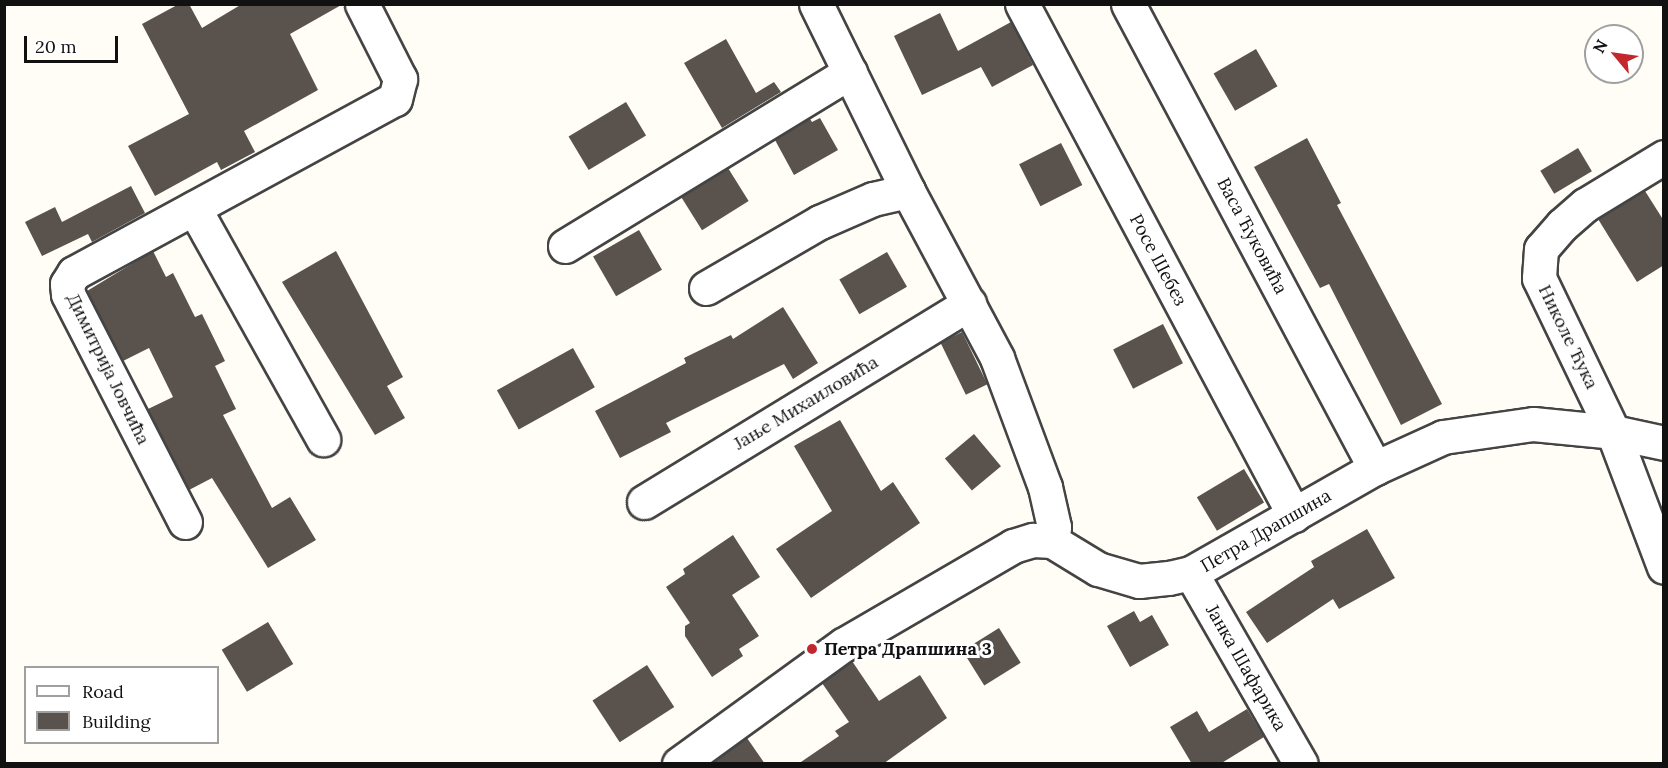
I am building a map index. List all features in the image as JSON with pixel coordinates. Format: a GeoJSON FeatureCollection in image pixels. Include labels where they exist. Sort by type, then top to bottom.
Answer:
{"type":"FeatureCollection","features":[{"type":"Feature","properties":{"kind":"street","name":"Димитрија Јовчића"},"geometry":{"type":"LineString","coordinates":[[185,522],[68,294],[67,284],[75,273],[395,99],[400,79],[362,4]]}},
{"type":"Feature","properties":{"kind":"street"},"geometry":{"type":"LineString","coordinates":[[679,764],[843,645],[1013,546],[1033,540],[1052,541],[1054,527],[1050,506],[1015,402],[969,304],[908,191],[816,4]]}},
{"type":"Feature","properties":{"kind":"street","name":"Росе Шебез"},"geometry":{"type":"LineString","coordinates":[[1022,4],[1294,515]]}},
{"type":"Feature","properties":{"kind":"street","name":"Васа Ћуковића"},"geometry":{"type":"LineString","coordinates":[[1128,4],[1375,468]]}},
{"type":"Feature","properties":{"kind":"street"},"geometry":{"type":"LineString","coordinates":[[565,246],[850,72]]}},
{"type":"Feature","properties":{"kind":"street","name":"Николе Ћука"},"geometry":{"type":"LineString","coordinates":[[1664,157],[1585,205],[1541,249],[1539,278],[1613,432],[1664,567]]}},
{"type":"Feature","properties":{"kind":"street"},"geometry":{"type":"LineString","coordinates":[[706,288],[820,222],[873,199],[908,191]]}},
{"type":"Feature","properties":{"kind":"street"},"geometry":{"type":"LineString","coordinates":[[194,208],[323,439]]}},
{"type":"Feature","properties":{"kind":"street","name":"Јање Михаиловића"},"geometry":{"type":"LineString","coordinates":[[644,502],[969,304]]}},
{"type":"Feature","properties":{"kind":"street","name":"Петра Драпшина"},"geometry":{"type":"LineString","coordinates":[[1052,541],[1098,569],[1139,581],[1191,573],[1375,468],[1443,437],[1478,429],[1533,424],[1613,432],[1664,443]]}},
{"type":"Feature","properties":{"kind":"street","name":"Јанка Шафарика"},"geometry":{"type":"LineString","coordinates":[[1191,573],[1301,764]]}},
{"type":"Feature","properties":{"kind":"building"},"geometry":{"type":"Polygon","coordinates":[[[179,4],[189,4],[202,28],[242,4],[343,4],[290,34],[318,90],[244,131],[255,152],[221,170],[217,162],[155,196],[128,146],[189,114],[142,24],[179,4]]]}},
{"type":"Feature","properties":{"kind":"building"},"geometry":{"type":"Polygon","coordinates":[[[940,13],[958,51],[1011,22],[1033,65],[992,87],[981,67],[922,95],[894,36],[940,13]]]}},
{"type":"Feature","properties":{"kind":"building"},"geometry":{"type":"Polygon","coordinates":[[[726,39],[756,93],[774,82],[781,92],[722,128],[684,63],[726,39]]]}},
{"type":"Feature","properties":{"kind":"building"},"geometry":{"type":"Polygon","coordinates":[[[1256,49],[1278,86],[1235,111],[1214,74],[1256,49]]]}},
{"type":"Feature","properties":{"kind":"building"},"geometry":{"type":"Polygon","coordinates":[[[626,102],[646,135],[589,170],[569,137],[626,102]]]}},
{"type":"Feature","properties":{"kind":"building"},"geometry":{"type":"Polygon","coordinates":[[[820,118],[838,150],[794,175],[775,140],[810,119],[812,122],[820,118]]]}},
{"type":"Feature","properties":{"kind":"building"},"geometry":{"type":"Polygon","coordinates":[[[1307,138],[1341,203],[1337,205],[1442,404],[1401,425],[1329,284],[1320,288],[1254,167],[1307,138]]]}},
{"type":"Feature","properties":{"kind":"building"},"geometry":{"type":"Polygon","coordinates":[[[1061,143],[1082,185],[1040,206],[1019,164],[1061,143]]]}},
{"type":"Feature","properties":{"kind":"building"},"geometry":{"type":"Polygon","coordinates":[[[1578,148],[1592,171],[1554,194],[1540,171],[1578,148]]]}},
{"type":"Feature","properties":{"kind":"building"},"geometry":{"type":"Polygon","coordinates":[[[728,168],[749,201],[702,230],[681,197],[728,168]]]}},
{"type":"Feature","properties":{"kind":"building"},"geometry":{"type":"Polygon","coordinates":[[[131,186],[145,213],[92,242],[88,234],[42,256],[25,222],[55,207],[62,222],[131,186]]]}},
{"type":"Feature","properties":{"kind":"building"},"geometry":{"type":"Polygon","coordinates":[[[1645,191],[1664,221],[1664,265],[1637,282],[1598,219],[1645,191]]]}},
{"type":"Feature","properties":{"kind":"building"},"geometry":{"type":"Polygon","coordinates":[[[639,230],[662,270],[616,296],[593,256],[639,230]]]}},
{"type":"Feature","properties":{"kind":"building"},"geometry":{"type":"Polygon","coordinates":[[[153,251],[166,277],[173,273],[195,317],[202,314],[225,361],[215,366],[236,409],[223,415],[272,508],[290,497],[316,540],[268,568],[212,478],[189,490],[148,409],[173,397],[149,348],[123,361],[87,291],[153,251]]]}},
{"type":"Feature","properties":{"kind":"building"},"geometry":{"type":"Polygon","coordinates":[[[336,251],[403,377],[387,386],[405,418],[375,435],[282,282],[336,251]]]}},
{"type":"Feature","properties":{"kind":"building"},"geometry":{"type":"Polygon","coordinates":[[[887,252],[907,287],[859,314],[839,280],[887,252]]]}},
{"type":"Feature","properties":{"kind":"building"},"geometry":{"type":"Polygon","coordinates":[[[783,307],[818,363],[793,379],[784,364],[666,423],[671,432],[620,458],[595,411],[686,363],[684,358],[731,335],[733,339],[783,307]]]}},
{"type":"Feature","properties":{"kind":"building"},"geometry":{"type":"Polygon","coordinates":[[[1163,324],[1183,363],[1133,389],[1113,349],[1163,324]]]}},
{"type":"Feature","properties":{"kind":"building"},"geometry":{"type":"Polygon","coordinates":[[[962,332],[987,384],[966,395],[940,343],[962,332]]]}},
{"type":"Feature","properties":{"kind":"building"},"geometry":{"type":"Polygon","coordinates":[[[573,348],[595,387],[519,430],[497,390],[573,348]]]}},
{"type":"Feature","properties":{"kind":"building"},"geometry":{"type":"Polygon","coordinates":[[[840,420],[881,491],[893,482],[920,523],[811,598],[776,549],[832,511],[794,446],[840,420]]]}},
{"type":"Feature","properties":{"kind":"building"},"geometry":{"type":"Polygon","coordinates":[[[974,434],[1001,466],[972,491],[945,458],[974,434]]]}},
{"type":"Feature","properties":{"kind":"building"},"geometry":{"type":"Polygon","coordinates":[[[1244,469],[1264,502],[1217,531],[1197,497],[1244,469]]]}},
{"type":"Feature","properties":{"kind":"building"},"geometry":{"type":"Polygon","coordinates":[[[1367,529],[1395,578],[1339,609],[1333,599],[1267,643],[1246,612],[1314,567],[1311,561],[1367,529]]]}},
{"type":"Feature","properties":{"kind":"building"},"geometry":{"type":"Polygon","coordinates":[[[733,535],[760,577],[732,595],[759,636],[739,649],[743,656],[712,677],[685,636],[685,626],[690,623],[666,587],[685,574],[683,569],[733,535]]]}},
{"type":"Feature","properties":{"kind":"building"},"geometry":{"type":"Polygon","coordinates":[[[1134,611],[1140,622],[1152,615],[1169,645],[1130,667],[1107,626],[1134,611]]]}},
{"type":"Feature","properties":{"kind":"building"},"geometry":{"type":"Polygon","coordinates":[[[268,622],[293,664],[247,692],[222,650],[268,622]]]}},
{"type":"Feature","properties":{"kind":"building"},"geometry":{"type":"Polygon","coordinates":[[[999,628],[1021,663],[984,686],[963,651],[999,628]]]}},
{"type":"Feature","properties":{"kind":"building"},"geometry":{"type":"Polygon","coordinates":[[[852,661],[879,701],[920,675],[947,718],[883,764],[798,764],[839,736],[835,731],[849,722],[822,683],[852,661]]]}},
{"type":"Feature","properties":{"kind":"building"},"geometry":{"type":"Polygon","coordinates":[[[647,665],[674,707],[620,742],[592,700],[647,665]]]}},
{"type":"Feature","properties":{"kind":"building"},"geometry":{"type":"Polygon","coordinates":[[[1247,709],[1264,737],[1220,764],[1192,764],[1170,727],[1197,711],[1209,732],[1247,709]]]}},
{"type":"Feature","properties":{"kind":"building"},"geometry":{"type":"Polygon","coordinates":[[[747,738],[765,764],[712,764],[747,738]]]}},
{"type":"Feature","properties":{"kind":"place","name":"Петра Драпшина 3"},"geometry":{"type":"Point","coordinates":[812,649]}}]}
